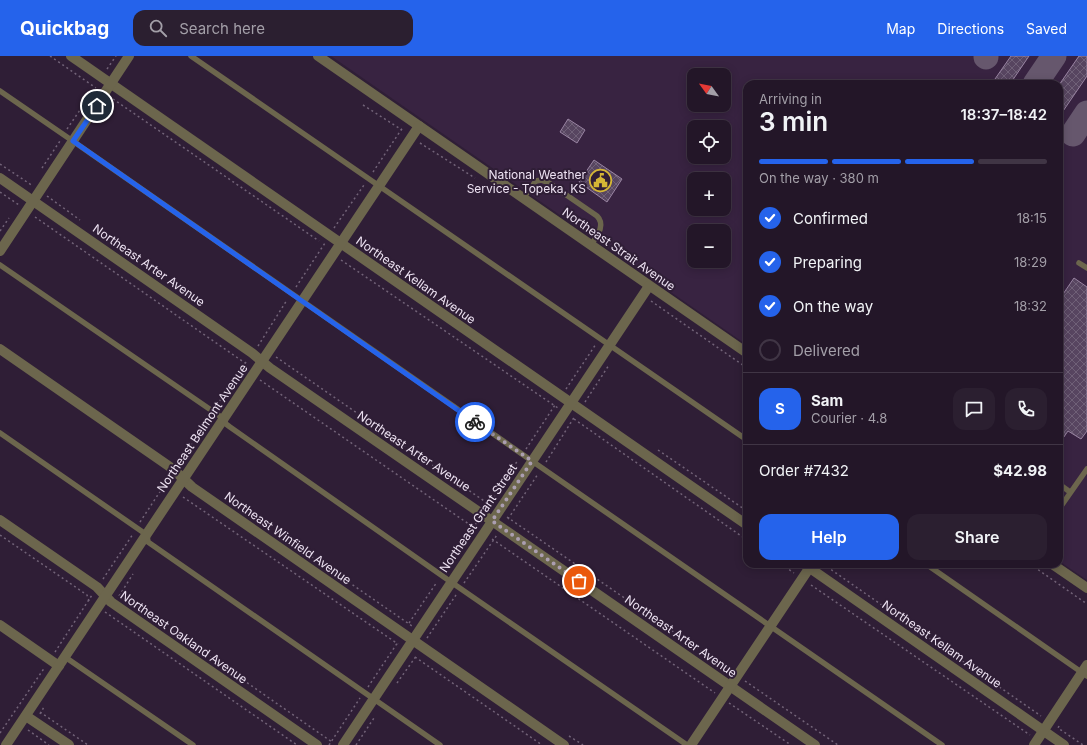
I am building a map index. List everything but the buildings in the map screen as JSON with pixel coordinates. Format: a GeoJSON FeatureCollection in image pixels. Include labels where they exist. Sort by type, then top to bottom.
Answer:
{"type":"FeatureCollection","features":[{"type":"Feature","properties":{"kind":"street","name":"Northeast Kellam Avenue"},"geometry":{"type":"LineString","coordinates":[[71,56],[743,521]]}},
{"type":"Feature","properties":{"kind":"street"},"geometry":{"type":"LineString","coordinates":[[0,251],[22,208],[34,201],[129,56]]}},
{"type":"Feature","properties":{"kind":"street","name":"Northeast Strait Avenue"},"geometry":{"type":"LineString","coordinates":[[318,56],[743,350]]}},
{"type":"Feature","properties":{"kind":"street","name":"Northeast Belmont Avenue"},"geometry":{"type":"LineString","coordinates":[[6,745],[419,126]]}},
{"type":"Feature","properties":{"kind":"street","name":"Northeast Arter Avenue"},"geometry":{"type":"LineString","coordinates":[[0,178],[239,344],[270,368],[815,745]]}},
{"type":"Feature","properties":{"kind":"street","name":"Northeast Grant Street"},"geometry":{"type":"LineString","coordinates":[[343,745],[649,286]]}},
{"type":"Feature","properties":{"kind":"street","name":"Northeast Winfield Avenue"},"geometry":{"type":"LineString","coordinates":[[0,349],[173,469],[192,487],[403,633],[416,636],[564,745]]}},
{"type":"Feature","properties":{"kind":"street","name":"Northeast Oakland Avenue"},"geometry":{"type":"LineString","coordinates":[[0,520],[97,587],[111,602],[317,745]]}},
{"type":"Feature","properties":{"kind":"street"},"geometry":{"type":"LineString","coordinates":[[691,745],[802,578],[807,568]]}},
{"type":"Feature","properties":{"kind":"street","name":"Northeast Kellam Avenue"},"geometry":{"type":"LineString","coordinates":[[812,568],[1064,745]]}},
{"type":"Feature","properties":{"kind":"street"},"geometry":{"type":"LineString","coordinates":[[1058,568],[1087,588]]}},
{"type":"Feature","properties":{"kind":"street"},"geometry":{"type":"LineString","coordinates":[[0,624],[59,666]]}},
{"type":"Feature","properties":{"kind":"street"},"geometry":{"type":"LineString","coordinates":[[1036,743],[1085,671]]}},
{"type":"Feature","properties":{"kind":"street"},"geometry":{"type":"LineString","coordinates":[[23,720],[69,745]]}},
{"type":"Feature","properties":{"kind":"lane"},"geometry":{"type":"LineString","coordinates":[[191,56],[743,437]]}},
{"type":"Feature","properties":{"kind":"lane"},"geometry":{"type":"LineString","coordinates":[[0,91],[942,745]]}},
{"type":"Feature","properties":{"kind":"lane"},"geometry":{"type":"LineString","coordinates":[[523,198],[536,181],[542,180],[549,183],[597,216],[600,219],[600,230],[591,245]]}},
{"type":"Feature","properties":{"kind":"lane"},"geometry":{"type":"LineString","coordinates":[[1079,263],[1087,268]]}},
{"type":"Feature","properties":{"kind":"lane"},"geometry":{"type":"LineString","coordinates":[[0,265],[224,419],[226,424],[687,745]]}},
{"type":"Feature","properties":{"kind":"lane"},"geometry":{"type":"LineString","coordinates":[[0,433],[147,535],[148,542],[440,745]]}},
{"type":"Feature","properties":{"kind":"lane"},"geometry":{"type":"LineString","coordinates":[[1063,502],[1087,469]]}},
{"type":"Feature","properties":{"kind":"lane"},"geometry":{"type":"LineString","coordinates":[[1063,487],[1070,492]]}},
{"type":"Feature","properties":{"kind":"lane"},"geometry":{"type":"LineString","coordinates":[[932,568],[1085,671]]}},
{"type":"Feature","properties":{"kind":"lane"},"geometry":{"type":"LineString","coordinates":[[65,657],[193,745]]}},
{"type":"Feature","properties":{"kind":"path"},"geometry":{"type":"LineString","coordinates":[[50,56],[324,244]]}},
{"type":"Feature","properties":{"kind":"path"},"geometry":{"type":"LineString","coordinates":[[102,78],[116,56]]}},
{"type":"Feature","properties":{"kind":"path"},"geometry":{"type":"LineString","coordinates":[[39,172],[96,87]]}},
{"type":"Feature","properties":{"kind":"path"},"geometry":{"type":"LineString","coordinates":[[0,164],[81,221]]}},
{"type":"Feature","properties":{"kind":"path"},"geometry":{"type":"LineString","coordinates":[[0,192],[245,363]]}},
{"type":"Feature","properties":{"kind":"path"},"geometry":{"type":"LineString","coordinates":[[22,208],[24,194]]}},
{"type":"Feature","properties":{"kind":"path"},"geometry":{"type":"LineString","coordinates":[[0,231],[11,216]]}},
{"type":"Feature","properties":{"kind":"path"},"geometry":{"type":"LineString","coordinates":[[332,257],[340,258],[565,412],[743,537]]}},
{"type":"Feature","properties":{"kind":"path"},"geometry":{"type":"LineString","coordinates":[[643,295],[743,365]]}},
{"type":"Feature","properties":{"kind":"path"},"geometry":{"type":"LineString","coordinates":[[329,745],[600,338]]}},
{"type":"Feature","properties":{"kind":"path"},"geometry":{"type":"LineString","coordinates":[[258,345],[838,745]]}},
{"type":"Feature","properties":{"kind":"path"},"geometry":{"type":"LineString","coordinates":[[254,374],[260,380],[791,745]]}},
{"type":"Feature","properties":{"kind":"path"},"geometry":{"type":"LineString","coordinates":[[577,394],[586,401]]}},
{"type":"Feature","properties":{"kind":"path"},"geometry":{"type":"LineString","coordinates":[[657,450],[743,508]]}},
{"type":"Feature","properties":{"kind":"path"},"geometry":{"type":"LineString","coordinates":[[175,461],[181,460],[190,470]]}},
{"type":"Feature","properties":{"kind":"path"},"geometry":{"type":"LineString","coordinates":[[176,491],[542,745]]}},
{"type":"Feature","properties":{"kind":"path"},"geometry":{"type":"LineString","coordinates":[[0,535],[87,595],[89,600],[98,608],[296,745]]}},
{"type":"Feature","properties":{"kind":"path"},"geometry":{"type":"LineString","coordinates":[[293,544],[409,623],[416,636],[428,638]]}},
{"type":"Feature","properties":{"kind":"path"},"geometry":{"type":"LineString","coordinates":[[787,568],[1036,743]]}},
{"type":"Feature","properties":{"kind":"path"},"geometry":{"type":"LineString","coordinates":[[829,568],[1039,714],[1051,720],[1060,722],[1058,728],[1083,745]]}},
{"type":"Feature","properties":{"kind":"path"},"geometry":{"type":"LineString","coordinates":[[1036,568],[1087,604]]}},
{"type":"Feature","properties":{"kind":"path"},"geometry":{"type":"LineString","coordinates":[[103,579],[113,585],[120,594],[336,745]]}},
{"type":"Feature","properties":{"kind":"path"},"geometry":{"type":"LineString","coordinates":[[0,733],[22,700]]}},
{"type":"Feature","properties":{"kind":"path"},"geometry":{"type":"LineString","coordinates":[[32,707],[88,745]]}},
{"type":"Feature","properties":{"kind":"path"},"geometry":{"type":"LineString","coordinates":[[10,718],[23,720],[49,745]]}},
{"type":"Feature","properties":{"kind":"path"},"geometry":{"type":"LineString","coordinates":[[570,736],[582,745]]}},
{"type":"Feature","properties":{"kind":"shaded area"},"geometry":{"type":"Polygon","coordinates":[[[331,56],[1087,56],[1087,580],[1063,564],[1063,80],[743,80],[743,342],[331,56]]]}},
{"type":"Feature","properties":{"kind":"taxiway"},"geometry":{"type":"LineString","coordinates":[[1038,80],[1054,56]]}},
{"type":"Feature","properties":{"kind":"taxiway"},"geometry":{"type":"LineString","coordinates":[[1073,134],[1087,113]]}},
{"type":"Feature","properties":{"kind":"way so far"},"geometry":{"type":"LineString","coordinates":[[475,422],[532,461],[492,521],[579,581]]}},
{"type":"Feature","properties":{"kind":"place","name":"National Weather Service - Topeka, KS"},"geometry":{"type":"Point","coordinates":[601,181]}},
{"type":"Feature","properties":{"kind":"route"},"geometry":{"type":"LineString","coordinates":[[97,106],[73,141],[475,422]]}}]}
